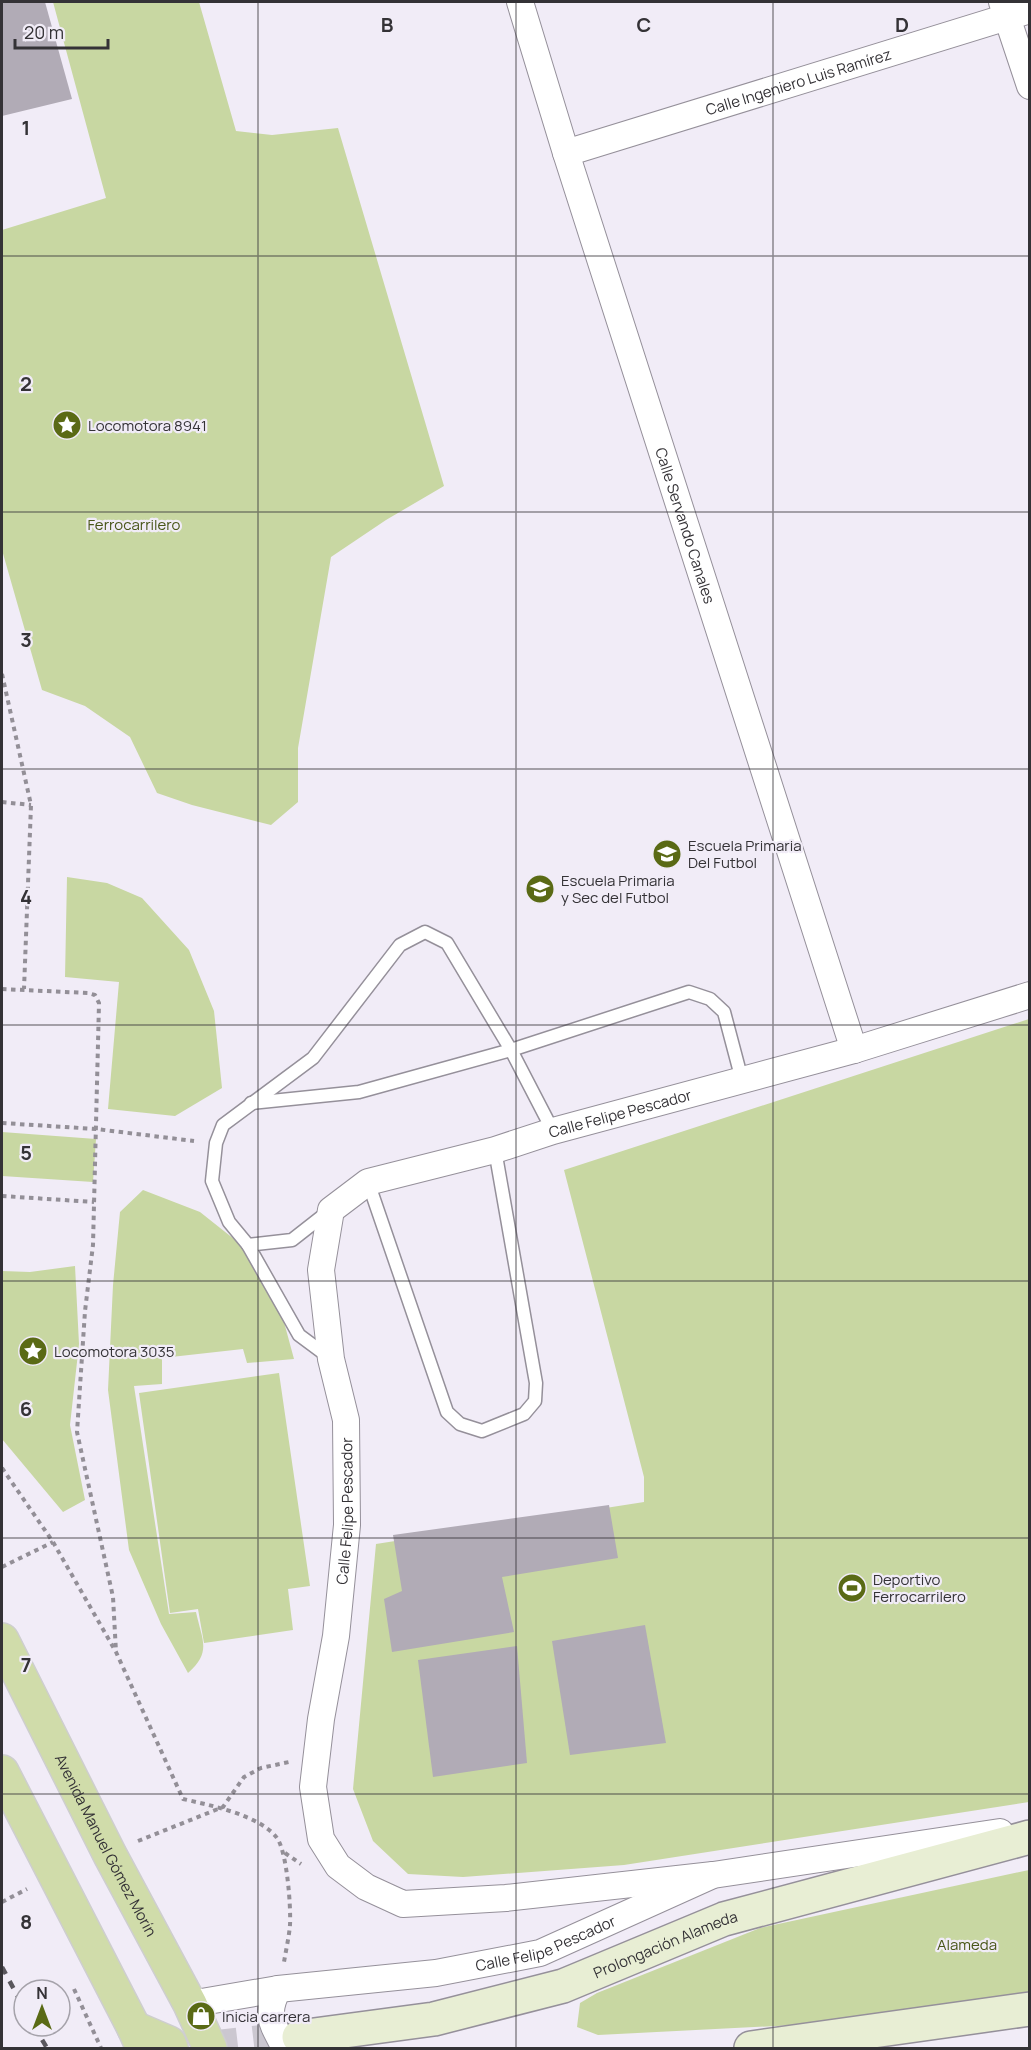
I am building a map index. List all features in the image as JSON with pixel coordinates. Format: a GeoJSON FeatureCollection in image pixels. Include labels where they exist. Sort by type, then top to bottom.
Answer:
{"type":"FeatureCollection","features":[{"type":"Feature","properties":{"kind":"main road","name":"Avenida Manuel Gómez Morín"},"geometry":{"type":"LineString","coordinates":[[2,1640],[110,1855],[190,2004],[210,2049]]}},
{"type":"Feature","properties":{"kind":"main road"},"geometry":{"type":"LineString","coordinates":[[2,1772],[139,2038],[169,2043],[171,2049]]}},
{"type":"Feature","properties":{"kind":"main road","name":"Prolongación Alameda"},"geometry":{"type":"LineString","coordinates":[[292,2043],[434,2019],[563,1986],[724,1919],[1029,1837]]}},
{"type":"Feature","properties":{"kind":"main road"},"geometry":{"type":"LineString","coordinates":[[750,2049],[1029,2009]]}},
{"type":"Feature","properties":{"kind":"street","name":"Calle Servando Canales"},"geometry":{"type":"LineString","coordinates":[[520,2],[566,153],[854,1050]]}},
{"type":"Feature","properties":{"kind":"street","name":"Calle Ingeniero Luis Ramírez"},"geometry":{"type":"LineString","coordinates":[[566,153],[1013,10]]}},
{"type":"Feature","properties":{"kind":"street"},"geometry":{"type":"LineString","coordinates":[[1013,10],[1029,86]]}},
{"type":"Feature","properties":{"kind":"street","name":"Calle Felipe Pescador"},"geometry":{"type":"LineString","coordinates":[[1029,995],[854,1050],[553,1131],[495,1150],[368,1182],[331,1210],[321,1270],[331,1359],[346,1420],[347,1525],[336,1636],[321,1719],[313,1787],[321,1839],[338,1866],[366,1887],[403,1904],[506,1898],[714,1875],[1029,1827]]}},
{"type":"Feature","properties":{"kind":"street","name":"Calle Felipe Pescador"},"geometry":{"type":"LineString","coordinates":[[190,2004],[278,1989],[436,1973],[540,1953],[714,1875]]}},
{"type":"Feature","properties":{"kind":"street"},"geometry":{"type":"LineString","coordinates":[[278,1989],[270,2012],[271,2020],[292,2043]]}},
{"type":"Feature","properties":{"kind":"lane"},"geometry":{"type":"LineString","coordinates":[[331,1359],[299,1335],[248,1245],[229,1222],[212,1180],[216,1143],[223,1125],[313,1058],[400,945],[425,932],[447,943],[511,1050],[553,1131]]}},
{"type":"Feature","properties":{"kind":"lane"},"geometry":{"type":"LineString","coordinates":[[250,1103],[359,1092],[511,1050],[689,992],[710,999],[724,1012],[742,1080]]}},
{"type":"Feature","properties":{"kind":"lane"},"geometry":{"type":"LineString","coordinates":[[368,1182],[447,1412],[460,1424],[482,1431],[524,1414],[535,1401],[536,1383],[495,1150]]}},
{"type":"Feature","properties":{"kind":"lane"},"geometry":{"type":"LineString","coordinates":[[248,1245],[292,1240],[331,1210]]}},
{"type":"Feature","properties":{"kind":"path"},"geometry":{"type":"LineString","coordinates":[[2,674],[31,805],[24,989]]}},
{"type":"Feature","properties":{"kind":"path"},"geometry":{"type":"LineString","coordinates":[[2,802],[31,805]]}},
{"type":"Feature","properties":{"kind":"path"},"geometry":{"type":"LineString","coordinates":[[2,989],[88,993],[96,995],[99,1003],[93,1245],[85,1311],[77,1432],[113,1597],[116,1652]]}},
{"type":"Feature","properties":{"kind":"path"},"geometry":{"type":"LineString","coordinates":[[2,1123],[96,1129],[216,1143]]}},
{"type":"Feature","properties":{"kind":"path"},"geometry":{"type":"LineString","coordinates":[[2,1196],[94,1202]]}},
{"type":"Feature","properties":{"kind":"path"},"geometry":{"type":"LineString","coordinates":[[2,1468],[53,1542],[116,1652],[183,1799],[223,1808],[260,1824],[276,1836],[284,1853],[290,1924],[278,1989]]}},
{"type":"Feature","properties":{"kind":"path"},"geometry":{"type":"LineString","coordinates":[[2,1567],[53,1542]]}},
{"type":"Feature","properties":{"kind":"path"},"geometry":{"type":"LineString","coordinates":[[223,1808],[244,1777],[261,1768],[316,1759]]}},
{"type":"Feature","properties":{"kind":"path"},"geometry":{"type":"LineString","coordinates":[[72,1985],[101,2049]]}},
{"type":"Feature","properties":{"kind":"green space","name":"Ferrocarrilero"},"geometry":{"type":"Polygon","coordinates":[[[53,2],[199,2],[236,131],[272,135],[338,128],[444,486],[386,520],[331,557],[298,748],[298,802],[271,825],[192,805],[157,793],[130,737],[85,706],[42,690],[2,550],[2,230],[106,198],[53,2]]]}},
{"type":"Feature","properties":{"kind":"green space"},"geometry":{"type":"Polygon","coordinates":[[[67,877],[107,883],[142,898],[189,950],[214,1011],[222,1088],[175,1116],[108,1109],[119,982],[65,977],[67,877]]]}},
{"type":"Feature","properties":{"kind":"green space","name":"Deportivo Ferrocarrilero"},"geometry":{"type":"Polygon","coordinates":[[[1029,1019],[1029,1802],[624,1865],[463,1877],[408,1874],[373,1841],[353,1789],[376,1544],[644,1502],[644,1477],[564,1170],[1029,1019]]]}},
{"type":"Feature","properties":{"kind":"green space"},"geometry":{"type":"Polygon","coordinates":[[[2,1132],[96,1139],[93,1182],[2,1176],[2,1132]]]}},
{"type":"Feature","properties":{"kind":"green space"},"geometry":{"type":"Polygon","coordinates":[[[143,1190],[200,1212],[258,1258],[281,1311],[294,1359],[247,1363],[243,1349],[162,1358],[162,1384],[134,1386],[169,1614],[196,1612],[202,1638],[203,1652],[188,1673],[161,1624],[129,1550],[108,1390],[113,1285],[120,1212],[143,1190]]]}},
{"type":"Feature","properties":{"kind":"green space"},"geometry":{"type":"Polygon","coordinates":[[[75,1266],[79,1344],[70,1425],[85,1500],[63,1512],[2,1439],[2,1271],[30,1272],[75,1266]]]}},
{"type":"Feature","properties":{"kind":"green space"},"geometry":{"type":"Polygon","coordinates":[[[279,1373],[310,1586],[288,1589],[293,1630],[204,1643],[198,1609],[170,1613],[139,1393],[279,1373]]]}},
{"type":"Feature","properties":{"kind":"green space","name":"Alameda"},"geometry":{"type":"Polygon","coordinates":[[[1029,1870],[1029,1995],[854,2022],[598,2035],[577,2027],[580,2003],[597,1993],[760,1928],[1029,1870]]]}},
{"type":"Feature","properties":{"kind":"building"},"geometry":{"type":"Polygon","coordinates":[[[2,2],[45,2],[72,99],[2,116],[2,2]]]}},
{"type":"Feature","properties":{"kind":"building"},"geometry":{"type":"Polygon","coordinates":[[[609,1505],[618,1558],[502,1577],[514,1632],[392,1652],[384,1599],[402,1591],[393,1535],[609,1505]]]}},
{"type":"Feature","properties":{"kind":"building"},"geometry":{"type":"Polygon","coordinates":[[[645,1625],[666,1743],[570,1755],[552,1641],[645,1625]]]}},
{"type":"Feature","properties":{"kind":"building"},"geometry":{"type":"Polygon","coordinates":[[[517,1646],[527,1763],[433,1777],[418,1660],[517,1646]]]}},
{"type":"Feature","properties":{"kind":"tunnel"},"geometry":{"type":"LineString","coordinates":[[205,2048],[299,2037]]}},
{"type":"Feature","properties":{"kind":"railway"},"geometry":{"type":"LineString","coordinates":[[2,1967],[12,1986]]}},
{"type":"Feature","properties":{"kind":"railway"},"geometry":{"type":"LineString","coordinates":[[41,2038],[47,2048]]}},
{"type":"Feature","properties":{"kind":"place","name":"Locomotora 8941"},"geometry":{"type":"Point","coordinates":[67,425]}},
{"type":"Feature","properties":{"kind":"place","name":"Escuela Primaria Del Futbol"},"geometry":{"type":"Point","coordinates":[667,854]}},
{"type":"Feature","properties":{"kind":"place","name":"Escuela Primaria y Sec del Futbol"},"geometry":{"type":"Point","coordinates":[540,889]}},
{"type":"Feature","properties":{"kind":"place","name":"Locomotora 3035"},"geometry":{"type":"Point","coordinates":[33,1351]}},
{"type":"Feature","properties":{"kind":"place","name":"Deportivo Ferrocarrilero"},"geometry":{"type":"Point","coordinates":[852,1588]}},
{"type":"Feature","properties":{"kind":"place","name":"Inicia carrera"},"geometry":{"type":"Point","coordinates":[201,2016]}}]}
